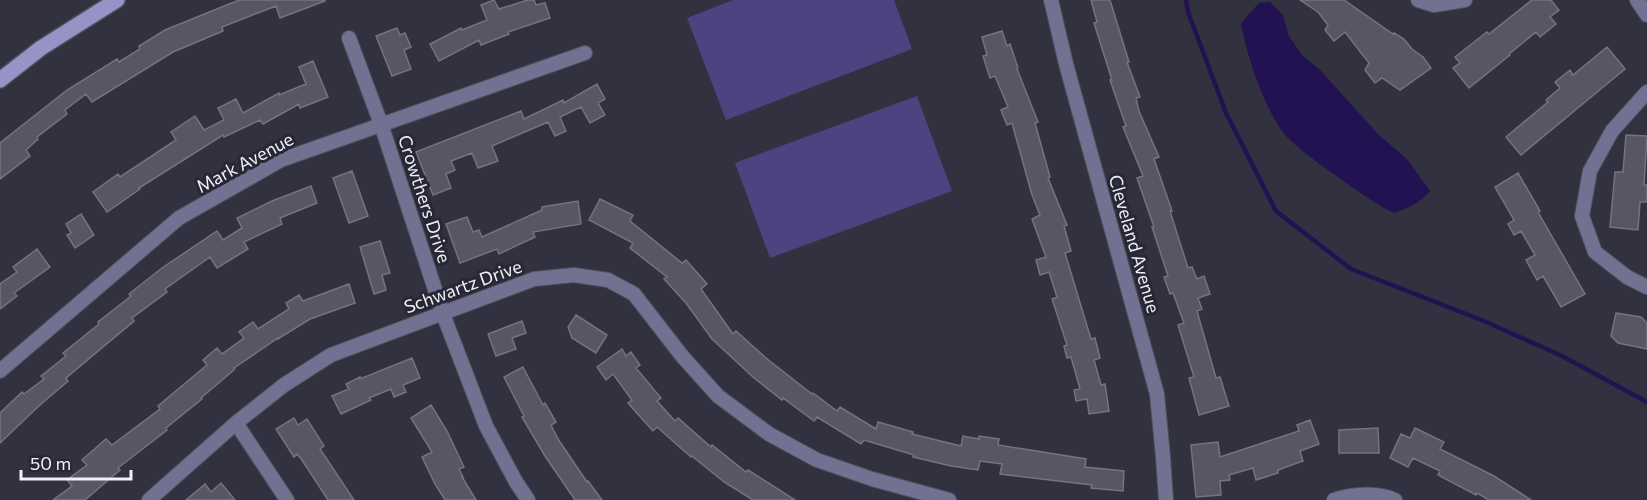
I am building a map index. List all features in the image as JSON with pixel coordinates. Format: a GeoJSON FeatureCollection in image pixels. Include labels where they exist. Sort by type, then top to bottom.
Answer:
{"type":"FeatureCollection","features":[{"type":"Feature","properties":{"kind":"main road"},"geometry":{"type":"LineString","coordinates":[[0,80],[41,48],[117,0]]}},
{"type":"Feature","properties":{"kind":"street","name":"Cleveland Avenue"},"geometry":{"type":"LineString","coordinates":[[1051,0],[1066,64],[1157,394],[1166,500]]}},
{"type":"Feature","properties":{"kind":"street"},"geometry":{"type":"LineString","coordinates":[[1418,0],[1434,5],[1465,0]]}},
{"type":"Feature","properties":{"kind":"street"},"geometry":{"type":"LineString","coordinates":[[1637,0],[1647,15]]}},
{"type":"Feature","properties":{"kind":"street","name":"Crowthers Drive"},"geometry":{"type":"LineString","coordinates":[[349,38],[381,124],[443,314],[486,426],[528,500]]}},
{"type":"Feature","properties":{"kind":"street","name":"Mark Avenue"},"geometry":{"type":"LineString","coordinates":[[0,370],[179,218],[281,160],[585,53]]}},
{"type":"Feature","properties":{"kind":"street"},"geometry":{"type":"LineString","coordinates":[[1647,92],[1612,131],[1590,171],[1582,216],[1595,252],[1628,277],[1647,287]]}},
{"type":"Feature","properties":{"kind":"street","name":"Schwartz Drive"},"geometry":{"type":"LineString","coordinates":[[149,500],[236,423],[284,385],[331,354],[534,279],[574,274],[608,280],[634,294],[682,356],[718,396],[769,434],[817,460],[949,500]]}},
{"type":"Feature","properties":{"kind":"street"},"geometry":{"type":"LineString","coordinates":[[236,423],[287,500]]}},
{"type":"Feature","properties":{"kind":"street"},"geometry":{"type":"LineString","coordinates":[[1334,500],[1362,495],[1395,500]]}},
{"type":"Feature","properties":{"kind":"shaded area"},"geometry":{"type":"Polygon","coordinates":[[[733,0],[894,0],[912,49],[726,120],[687,18],[733,0]]]}},
{"type":"Feature","properties":{"kind":"shaded area"},"geometry":{"type":"Polygon","coordinates":[[[1270,2],[1283,15],[1289,36],[1302,55],[1320,70],[1379,135],[1407,159],[1430,191],[1423,198],[1410,207],[1394,213],[1366,197],[1321,165],[1295,145],[1282,131],[1257,79],[1241,23],[1259,3],[1270,2]]]}},
{"type":"Feature","properties":{"kind":"shaded area"},"geometry":{"type":"Polygon","coordinates":[[[917,96],[952,191],[770,258],[735,163],[917,96]]]}},
{"type":"Feature","properties":{"kind":"building"},"geometry":{"type":"Polygon","coordinates":[[[239,0],[325,1],[280,18],[276,6],[222,27],[223,31],[173,52],[92,102],[86,94],[65,110],[67,114],[37,137],[38,139],[26,150],[30,156],[0,179],[0,143],[67,90],[117,59],[119,62],[165,30],[239,0]]]}},
{"type":"Feature","properties":{"kind":"building"},"geometry":{"type":"Polygon","coordinates":[[[494,0],[499,9],[528,0],[534,0],[536,5],[545,3],[550,18],[508,32],[509,34],[481,45],[479,40],[439,61],[430,44],[461,28],[462,30],[487,20],[481,5],[494,0]]]}},
{"type":"Feature","properties":{"kind":"building"},"geometry":{"type":"Polygon","coordinates":[[[1091,0],[1110,0],[1129,62],[1127,62],[1140,97],[1136,98],[1139,111],[1159,157],[1154,159],[1188,268],[1192,267],[1197,279],[1204,276],[1210,294],[1198,298],[1202,309],[1197,311],[1216,378],[1220,377],[1229,406],[1199,415],[1189,378],[1194,377],[1178,325],[1184,323],[1173,293],[1170,294],[1164,277],[1168,276],[1137,178],[1143,176],[1123,127],[1126,126],[1094,23],[1097,22],[1091,0]]]}},
{"type":"Feature","properties":{"kind":"building"},"geometry":{"type":"Polygon","coordinates":[[[1300,0],[1344,0],[1393,34],[1404,39],[1431,68],[1400,90],[1382,78],[1375,83],[1365,70],[1369,63],[1345,32],[1334,41],[1325,30],[1328,25],[1318,12],[1300,0]]]}},
{"type":"Feature","properties":{"kind":"building"},"geometry":{"type":"Polygon","coordinates":[[[1532,0],[1551,0],[1559,10],[1550,17],[1556,24],[1540,37],[1536,32],[1469,88],[1453,68],[1460,63],[1455,57],[1532,0]]]}},
{"type":"Feature","properties":{"kind":"building"},"geometry":{"type":"Polygon","coordinates":[[[397,28],[400,35],[405,33],[411,47],[404,50],[411,69],[392,76],[376,36],[397,28]]]}},
{"type":"Feature","properties":{"kind":"building"},"geometry":{"type":"Polygon","coordinates":[[[1002,31],[1007,46],[1010,44],[1017,69],[1038,122],[1035,123],[1050,177],[1048,178],[1067,225],[1064,226],[1071,251],[1065,253],[1091,339],[1095,338],[1100,358],[1094,360],[1101,385],[1105,384],[1109,411],[1089,414],[1087,399],[1076,401],[1074,390],[1080,389],[1071,357],[1067,358],[1064,346],[1067,345],[1052,299],[1057,297],[1049,272],[1040,275],[1036,260],[1046,257],[1032,219],[1040,215],[1032,195],[1012,123],[1007,125],[1001,110],[1008,107],[995,76],[990,78],[983,56],[987,55],[982,37],[1002,31]]]}},
{"type":"Feature","properties":{"kind":"building"},"geometry":{"type":"Polygon","coordinates":[[[1607,47],[1625,69],[1521,155],[1506,137],[1548,102],[1546,100],[1560,88],[1555,82],[1570,70],[1573,75],[1607,47]]]}},
{"type":"Feature","properties":{"kind":"building"},"geometry":{"type":"Polygon","coordinates":[[[313,61],[328,97],[300,108],[299,104],[263,124],[260,120],[224,137],[223,135],[139,188],[107,212],[93,192],[118,174],[120,177],[176,140],[171,132],[195,116],[204,130],[224,120],[218,108],[236,99],[243,113],[279,93],[279,95],[306,84],[299,67],[313,61]]]}},
{"type":"Feature","properties":{"kind":"building"},"geometry":{"type":"Polygon","coordinates":[[[597,84],[605,99],[598,103],[605,115],[590,123],[581,107],[560,117],[566,131],[555,136],[548,122],[492,146],[498,161],[478,168],[472,153],[451,161],[455,170],[446,174],[451,188],[433,195],[416,152],[521,111],[524,119],[563,100],[564,103],[597,84]]]}},
{"type":"Feature","properties":{"kind":"building"},"geometry":{"type":"Polygon","coordinates":[[[1626,135],[1647,136],[1644,185],[1647,185],[1647,202],[1640,202],[1638,230],[1610,227],[1615,172],[1623,172],[1626,135]]]}},
{"type":"Feature","properties":{"kind":"building"},"geometry":{"type":"Polygon","coordinates":[[[352,171],[368,216],[349,223],[333,178],[352,171]]]}},
{"type":"Feature","properties":{"kind":"building"},"geometry":{"type":"Polygon","coordinates":[[[1518,173],[1585,294],[1561,307],[1543,276],[1537,280],[1526,260],[1535,255],[1521,231],[1514,235],[1508,224],[1514,220],[1495,187],[1518,173]]]}},
{"type":"Feature","properties":{"kind":"building"},"geometry":{"type":"Polygon","coordinates":[[[311,186],[317,203],[280,218],[282,224],[244,242],[248,249],[217,268],[210,257],[165,289],[167,292],[132,318],[134,321],[66,378],[68,381],[0,443],[0,413],[22,392],[24,394],[44,379],[41,376],[66,356],[63,353],[131,296],[129,294],[162,268],[217,231],[223,240],[242,228],[237,218],[311,186]]]}},
{"type":"Feature","properties":{"kind":"building"},"geometry":{"type":"Polygon","coordinates":[[[600,199],[633,215],[630,221],[682,263],[686,260],[707,284],[701,289],[733,334],[736,331],[766,358],[837,411],[840,407],[876,429],[878,422],[913,432],[912,434],[961,446],[963,436],[979,439],[979,436],[999,439],[998,445],[1086,459],[1085,467],[1124,471],[1123,491],[1000,474],[1002,464],[980,461],[978,470],[951,466],[913,457],[914,455],[864,440],[861,444],[817,417],[814,421],[754,378],[712,339],[686,303],[664,279],[667,277],[630,248],[633,243],[589,220],[600,199]]]}},
{"type":"Feature","properties":{"kind":"building"},"geometry":{"type":"Polygon","coordinates":[[[578,201],[581,224],[533,232],[535,237],[499,254],[497,249],[460,263],[446,224],[467,217],[473,232],[479,230],[482,237],[542,210],[542,207],[578,201]]]}},
{"type":"Feature","properties":{"kind":"building"},"geometry":{"type":"Polygon","coordinates":[[[81,214],[94,235],[75,248],[67,235],[71,233],[66,224],[81,214]]]}},
{"type":"Feature","properties":{"kind":"building"},"geometry":{"type":"Polygon","coordinates":[[[380,241],[390,273],[382,275],[386,290],[374,294],[360,247],[380,241]]]}},
{"type":"Feature","properties":{"kind":"building"},"geometry":{"type":"Polygon","coordinates":[[[37,249],[50,267],[14,293],[17,296],[0,309],[0,284],[17,272],[13,267],[37,249]]]}},
{"type":"Feature","properties":{"kind":"building"},"geometry":{"type":"Polygon","coordinates":[[[349,284],[355,303],[310,319],[234,368],[202,399],[166,428],[167,430],[118,468],[120,470],[85,500],[53,500],[72,486],[67,480],[87,465],[82,460],[106,439],[112,445],[160,409],[158,406],[207,365],[203,360],[217,348],[222,354],[244,338],[239,332],[253,322],[258,329],[289,309],[286,303],[299,295],[303,301],[349,284]]]}},
{"type":"Feature","properties":{"kind":"building"},"geometry":{"type":"Polygon","coordinates":[[[1616,313],[1641,317],[1647,323],[1647,349],[1618,343],[1611,336],[1616,313]]]}},
{"type":"Feature","properties":{"kind":"building"},"geometry":{"type":"Polygon","coordinates":[[[576,315],[607,335],[596,353],[572,338],[568,327],[576,315]]]}},
{"type":"Feature","properties":{"kind":"building"},"geometry":{"type":"Polygon","coordinates":[[[522,321],[526,333],[512,338],[516,349],[496,356],[488,334],[522,321]]]}},
{"type":"Feature","properties":{"kind":"building"},"geometry":{"type":"Polygon","coordinates":[[[622,349],[626,356],[631,352],[640,365],[636,368],[661,398],[657,401],[675,421],[678,418],[711,447],[712,445],[746,472],[748,470],[795,500],[753,500],[691,457],[657,427],[653,431],[628,403],[632,400],[613,374],[606,380],[597,367],[622,349]]]}},
{"type":"Feature","properties":{"kind":"building"},"geometry":{"type":"Polygon","coordinates":[[[412,358],[420,378],[403,385],[406,392],[394,397],[391,389],[341,414],[332,396],[349,389],[346,384],[412,358]]]}},
{"type":"Feature","properties":{"kind":"building"},"geometry":{"type":"Polygon","coordinates":[[[523,367],[543,405],[545,403],[556,422],[551,425],[558,439],[602,500],[575,500],[545,456],[522,417],[524,416],[504,377],[523,367]]]}},
{"type":"Feature","properties":{"kind":"building"},"geometry":{"type":"Polygon","coordinates":[[[431,405],[447,431],[464,467],[459,469],[462,477],[476,500],[445,500],[422,457],[432,452],[411,418],[431,405]]]}},
{"type":"Feature","properties":{"kind":"building"},"geometry":{"type":"Polygon","coordinates":[[[294,418],[298,425],[307,419],[324,446],[320,449],[354,500],[328,500],[302,460],[297,454],[294,457],[276,429],[294,418]]]}},
{"type":"Feature","properties":{"kind":"building"},"geometry":{"type":"Polygon","coordinates":[[[1310,420],[1319,444],[1300,451],[1303,461],[1256,480],[1253,468],[1229,475],[1230,480],[1220,481],[1221,495],[1196,497],[1191,445],[1218,442],[1220,457],[1299,431],[1297,425],[1310,420]]]}},
{"type":"Feature","properties":{"kind":"building"},"geometry":{"type":"Polygon","coordinates":[[[1378,428],[1379,453],[1339,453],[1339,430],[1378,428]]]}},
{"type":"Feature","properties":{"kind":"building"},"geometry":{"type":"Polygon","coordinates":[[[1415,428],[1444,442],[1440,449],[1494,476],[1531,500],[1489,500],[1438,475],[1440,471],[1413,458],[1408,467],[1390,458],[1401,434],[1410,438],[1415,428]]]}},
{"type":"Feature","properties":{"kind":"building"},"geometry":{"type":"Polygon","coordinates":[[[221,483],[235,500],[186,500],[205,484],[211,492],[221,483]]]}},
{"type":"Feature","properties":{"kind":"waterway"},"geometry":{"type":"LineString","coordinates":[[1186,0],[1188,12],[1226,113],[1276,211],[1351,269],[1484,321],[1562,356],[1647,402]]}}]}
